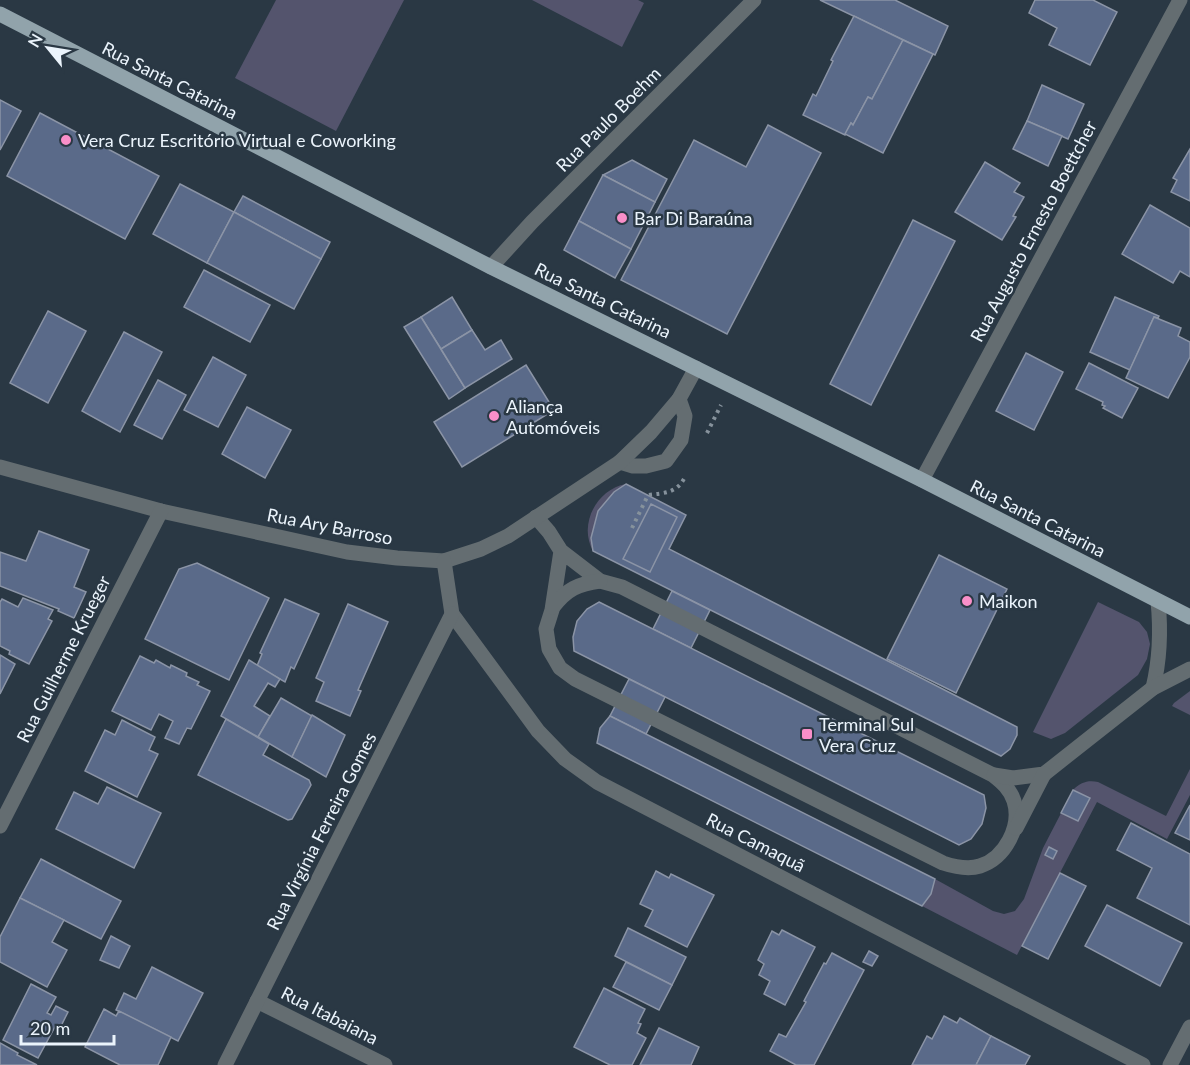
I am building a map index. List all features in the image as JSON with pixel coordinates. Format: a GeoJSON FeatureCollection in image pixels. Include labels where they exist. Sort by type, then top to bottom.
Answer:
{"type":"FeatureCollection","features":[{"type":"Feature","properties":{"kind":"main road","name":"Rua Santa Catarina"},"geometry":{"type":"LineString","coordinates":[[0,14],[490,267],[922,480],[1190,617]]}},
{"type":"Feature","properties":{"kind":"street","name":"Rua Paulo Boehm"},"geometry":{"type":"LineString","coordinates":[[490,267],[754,0]]}},
{"type":"Feature","properties":{"kind":"street","name":"Rua Augusto Ernesto Boettcher"},"geometry":{"type":"LineString","coordinates":[[922,480],[1180,0]]}},
{"type":"Feature","properties":{"kind":"street","name":"Rua Ary Barroso"},"geometry":{"type":"LineString","coordinates":[[0,467],[161,511],[347,552],[444,561],[482,549],[536,518],[620,462],[651,432],[679,399],[696,368]]}},
{"type":"Feature","properties":{"kind":"street"},"geometry":{"type":"LineString","coordinates":[[620,462],[633,466],[646,466],[666,461],[681,440],[685,416],[679,399]]}},
{"type":"Feature","properties":{"kind":"street","name":"Rua Guilherme Krueger"},"geometry":{"type":"LineString","coordinates":[[0,826],[161,511]]}},
{"type":"Feature","properties":{"kind":"street"},"geometry":{"type":"LineString","coordinates":[[536,518],[549,532],[561,551],[600,581]]}},
{"type":"Feature","properties":{"kind":"street"},"geometry":{"type":"LineString","coordinates":[[561,551],[552,610],[546,629],[549,649],[560,668],[575,679],[932,858],[959,868],[980,866],[1000,854],[1012,837],[1044,774],[1153,688],[1190,669]]}},
{"type":"Feature","properties":{"kind":"street","name":"Rua Camaquã"},"geometry":{"type":"LineString","coordinates":[[444,561],[452,614],[538,731],[565,759],[597,782],[1143,1065]]}},
{"type":"Feature","properties":{"kind":"street"},"geometry":{"type":"LineString","coordinates":[[552,610],[562,595],[582,583],[600,581],[622,587],[993,775],[1005,784],[1014,801],[1016,817],[1012,837]]}},
{"type":"Feature","properties":{"kind":"street"},"geometry":{"type":"LineString","coordinates":[[1153,688],[1160,645],[1158,601]]}},
{"type":"Feature","properties":{"kind":"street","name":"Rua Virgínia Ferreira Gomes"},"geometry":{"type":"LineString","coordinates":[[225,1065],[452,614]]}},
{"type":"Feature","properties":{"kind":"street"},"geometry":{"type":"LineString","coordinates":[[993,775],[1013,778],[1044,774]]}},
{"type":"Feature","properties":{"kind":"street","name":"Rua Itabaiana"},"geometry":{"type":"LineString","coordinates":[[257,1001],[385,1065]]}},
{"type":"Feature","properties":{"kind":"street"},"geometry":{"type":"LineString","coordinates":[[1170,1065],[1190,1027]]}},
{"type":"Feature","properties":{"kind":"shaded area"},"geometry":{"type":"Polygon","coordinates":[[[276,0],[404,0],[336,131],[235,78],[276,0]]]}},
{"type":"Feature","properties":{"kind":"shaded area"},"geometry":{"type":"Polygon","coordinates":[[[532,0],[638,0],[644,3],[622,47],[532,0]]]}},
{"type":"Feature","properties":{"kind":"shaded area"},"geometry":{"type":"Polygon","coordinates":[[[626,484],[593,551],[588,530],[593,509],[606,493],[626,484]]]}},
{"type":"Feature","properties":{"kind":"shaded area"},"geometry":{"type":"Polygon","coordinates":[[[1098,602],[1139,622],[1147,632],[1150,644],[1147,659],[1138,675],[1065,733],[1051,739],[1033,732],[1098,602]]]}},
{"type":"Feature","properties":{"kind":"shaded area"},"geometry":{"type":"Polygon","coordinates":[[[1190,691],[1190,715],[1172,706],[1190,691]]]}},
{"type":"Feature","properties":{"kind":"shaded area"},"geometry":{"type":"Polygon","coordinates":[[[1190,769],[1190,795],[1167,839],[1097,802],[1017,955],[922,906],[935,879],[993,911],[1004,914],[1015,911],[1024,899],[1043,848],[1076,787],[1085,782],[1098,782],[1166,816],[1190,769]]]}},
{"type":"Feature","properties":{"kind":"building"},"geometry":{"type":"Polygon","coordinates":[[[820,0],[895,0],[948,26],[935,55],[820,0]]]}},
{"type":"Feature","properties":{"kind":"building"},"geometry":{"type":"Polygon","coordinates":[[[1035,0],[1093,0],[1117,12],[1090,65],[1049,45],[1057,28],[1029,13],[1035,0]]]}},
{"type":"Feature","properties":{"kind":"building"},"geometry":{"type":"Polygon","coordinates":[[[854,16],[903,40],[872,99],[868,97],[845,135],[803,115],[813,94],[816,96],[833,61],[831,60],[854,16]]]}},
{"type":"Feature","properties":{"kind":"building"},"geometry":{"type":"Polygon","coordinates":[[[903,40],[933,54],[883,153],[845,134],[851,123],[853,125],[868,97],[872,99],[903,40]]]}},
{"type":"Feature","properties":{"kind":"building"},"geometry":{"type":"Polygon","coordinates":[[[1042,85],[1084,104],[1068,139],[1027,121],[1042,85]]]}},
{"type":"Feature","properties":{"kind":"building"},"geometry":{"type":"Polygon","coordinates":[[[0,100],[21,111],[0,150],[0,100]]]}},
{"type":"Feature","properties":{"kind":"building"},"geometry":{"type":"Polygon","coordinates":[[[40,113],[159,176],[125,239],[7,176],[40,113]]]}},
{"type":"Feature","properties":{"kind":"building"},"geometry":{"type":"Polygon","coordinates":[[[1027,121],[1062,136],[1048,166],[1013,149],[1027,121]]]}},
{"type":"Feature","properties":{"kind":"building"},"geometry":{"type":"Polygon","coordinates":[[[768,125],[821,153],[727,334],[621,280],[694,140],[746,167],[768,125]]]}},
{"type":"Feature","properties":{"kind":"building"},"geometry":{"type":"Polygon","coordinates":[[[1190,149],[1190,201],[1171,192],[1177,180],[1173,178],[1190,149]]]}},
{"type":"Feature","properties":{"kind":"building"},"geometry":{"type":"Polygon","coordinates":[[[632,160],[667,179],[655,202],[603,175],[632,160]]]}},
{"type":"Feature","properties":{"kind":"building"},"geometry":{"type":"Polygon","coordinates":[[[985,162],[1020,183],[1014,192],[1024,197],[1013,216],[1016,217],[1002,240],[955,212],[985,162]]]}},
{"type":"Feature","properties":{"kind":"building"},"geometry":{"type":"Polygon","coordinates":[[[603,175],[655,202],[631,249],[579,221],[603,175]]]}},
{"type":"Feature","properties":{"kind":"building"},"geometry":{"type":"Polygon","coordinates":[[[180,184],[234,212],[207,263],[153,234],[180,184]]]}},
{"type":"Feature","properties":{"kind":"building"},"geometry":{"type":"Polygon","coordinates":[[[243,196],[330,242],[321,259],[234,212],[243,196]]]}},
{"type":"Feature","properties":{"kind":"building"},"geometry":{"type":"Polygon","coordinates":[[[1150,205],[1190,228],[1190,277],[1180,271],[1173,283],[1122,254],[1150,205]]]}},
{"type":"Feature","properties":{"kind":"building"},"geometry":{"type":"Polygon","coordinates":[[[234,212],[321,259],[294,309],[207,263],[234,212]]]}},
{"type":"Feature","properties":{"kind":"building"},"geometry":{"type":"Polygon","coordinates":[[[913,220],[955,241],[871,405],[830,384],[913,220]]]}},
{"type":"Feature","properties":{"kind":"building"},"geometry":{"type":"Polygon","coordinates":[[[579,221],[631,249],[615,278],[564,250],[579,221]]]}},
{"type":"Feature","properties":{"kind":"building"},"geometry":{"type":"Polygon","coordinates":[[[204,270],[270,305],[250,342],[184,307],[204,270]]]}},
{"type":"Feature","properties":{"kind":"building"},"geometry":{"type":"Polygon","coordinates":[[[452,297],[472,330],[441,349],[421,317],[452,297]]]}},
{"type":"Feature","properties":{"kind":"building"},"geometry":{"type":"Polygon","coordinates":[[[1115,297],[1159,316],[1154,317],[1130,370],[1090,352],[1115,297]]]}},
{"type":"Feature","properties":{"kind":"building"},"geometry":{"type":"Polygon","coordinates":[[[48,311],[86,331],[48,403],[10,383],[48,311]]]}},
{"type":"Feature","properties":{"kind":"building"},"geometry":{"type":"Polygon","coordinates":[[[421,317],[465,388],[449,399],[404,327],[421,317]]]}},
{"type":"Feature","properties":{"kind":"building"},"geometry":{"type":"Polygon","coordinates":[[[1154,317],[1181,328],[1178,336],[1190,342],[1190,357],[1168,398],[1126,378],[1154,317]]]}},
{"type":"Feature","properties":{"kind":"building"},"geometry":{"type":"Polygon","coordinates":[[[472,330],[485,350],[501,340],[512,359],[465,388],[441,349],[472,330]]]}},
{"type":"Feature","properties":{"kind":"building"},"geometry":{"type":"Polygon","coordinates":[[[124,332],[162,352],[120,432],[82,411],[124,332]]]}},
{"type":"Feature","properties":{"kind":"building"},"geometry":{"type":"Polygon","coordinates":[[[1026,353],[1063,372],[1034,430],[996,411],[1026,353]]]}},
{"type":"Feature","properties":{"kind":"building"},"geometry":{"type":"Polygon","coordinates":[[[213,357],[246,375],[218,427],[184,410],[213,357]]]}},
{"type":"Feature","properties":{"kind":"building"},"geometry":{"type":"Polygon","coordinates":[[[1089,363],[1138,388],[1122,418],[1103,408],[1105,406],[1102,405],[1103,402],[1076,389],[1089,363]]]}},
{"type":"Feature","properties":{"kind":"building","name":"Aliança Automóveis"},"geometry":{"type":"Polygon","coordinates":[[[526,365],[554,410],[462,467],[434,422],[526,365]]]}},
{"type":"Feature","properties":{"kind":"building"},"geometry":{"type":"Polygon","coordinates":[[[158,380],[186,395],[162,439],[134,425],[158,380]]]}},
{"type":"Feature","properties":{"kind":"building"},"geometry":{"type":"Polygon","coordinates":[[[247,407],[291,430],[265,478],[222,454],[247,407]]]}},
{"type":"Feature","properties":{"kind":"building"},"geometry":{"type":"Polygon","coordinates":[[[626,484],[686,515],[669,549],[1017,727],[1017,735],[1010,749],[1001,756],[593,551],[591,538],[598,511],[614,492],[626,484]]]}},
{"type":"Feature","properties":{"kind":"building"},"geometry":{"type":"Polygon","coordinates":[[[651,504],[677,517],[650,572],[623,559],[651,504]]]}},
{"type":"Feature","properties":{"kind":"building"},"geometry":{"type":"Polygon","coordinates":[[[39,531],[89,550],[74,587],[86,592],[74,618],[58,611],[59,609],[0,586],[0,552],[26,561],[39,531]]]}},
{"type":"Feature","properties":{"kind":"building"},"geometry":{"type":"Polygon","coordinates":[[[939,555],[1007,589],[956,693],[887,659],[939,555]]]}},
{"type":"Feature","properties":{"kind":"building"},"geometry":{"type":"Polygon","coordinates":[[[197,563],[269,598],[229,680],[145,639],[179,569],[197,563]]]}},
{"type":"Feature","properties":{"kind":"building"},"geometry":{"type":"Polygon","coordinates":[[[672,591],[710,610],[691,648],[653,629],[672,591]]]}},
{"type":"Feature","properties":{"kind":"building"},"geometry":{"type":"Polygon","coordinates":[[[23,598],[53,610],[48,619],[52,621],[29,664],[9,654],[10,651],[0,646],[0,602],[2,599],[18,607],[23,598]]]}},
{"type":"Feature","properties":{"kind":"building"},"geometry":{"type":"Polygon","coordinates":[[[285,599],[319,614],[294,669],[291,667],[285,682],[257,666],[262,654],[260,653],[285,599]]]}},
{"type":"Feature","properties":{"kind":"building"},"geometry":{"type":"Polygon","coordinates":[[[599,602],[984,795],[986,808],[982,824],[971,839],[959,845],[574,651],[573,637],[577,621],[587,609],[599,602]]]}},
{"type":"Feature","properties":{"kind":"building"},"geometry":{"type":"Polygon","coordinates":[[[348,604],[388,622],[358,690],[361,691],[350,716],[316,701],[324,682],[316,678],[348,604]]]}},
{"type":"Feature","properties":{"kind":"building"},"geometry":{"type":"Polygon","coordinates":[[[0,655],[15,664],[0,694],[0,655]]]}},
{"type":"Feature","properties":{"kind":"building"},"geometry":{"type":"Polygon","coordinates":[[[140,656],[154,663],[156,660],[170,668],[171,665],[187,673],[186,676],[199,682],[197,685],[210,691],[191,729],[187,728],[179,744],[165,738],[173,721],[159,714],[151,730],[112,711],[140,656]]]}},
{"type":"Feature","properties":{"kind":"building"},"geometry":{"type":"Polygon","coordinates":[[[249,660],[280,679],[275,687],[268,683],[254,706],[270,716],[258,737],[221,716],[249,660]]]}},
{"type":"Feature","properties":{"kind":"building"},"geometry":{"type":"Polygon","coordinates":[[[629,679],[665,697],[646,734],[610,716],[629,679]]]}},
{"type":"Feature","properties":{"kind":"building"},"geometry":{"type":"Polygon","coordinates":[[[281,698],[312,716],[292,757],[258,737],[281,698]]]}},
{"type":"Feature","properties":{"kind":"building"},"geometry":{"type":"Polygon","coordinates":[[[312,715],[345,735],[326,777],[292,757],[312,715]]]}},
{"type":"Feature","properties":{"kind":"building"},"geometry":{"type":"Polygon","coordinates":[[[610,716],[935,879],[931,894],[922,906],[597,743],[600,728],[610,716]]]}},
{"type":"Feature","properties":{"kind":"building"},"geometry":{"type":"Polygon","coordinates":[[[226,719],[269,744],[263,755],[309,780],[311,785],[292,819],[288,820],[198,775],[226,719]]]}},
{"type":"Feature","properties":{"kind":"building"},"geometry":{"type":"Polygon","coordinates":[[[122,720],[155,737],[149,750],[158,754],[137,797],[85,771],[105,730],[115,735],[122,720]]]}},
{"type":"Feature","properties":{"kind":"building"},"geometry":{"type":"Polygon","coordinates":[[[107,787],[161,813],[134,868],[56,829],[74,792],[98,804],[107,787]]]}},
{"type":"Feature","properties":{"kind":"building"},"geometry":{"type":"Polygon","coordinates":[[[1073,790],[1090,798],[1078,821],[1061,813],[1073,790]]]}},
{"type":"Feature","properties":{"kind":"building"},"geometry":{"type":"Polygon","coordinates":[[[1190,805],[1190,840],[1175,833],[1190,805]]]}},
{"type":"Feature","properties":{"kind":"building"},"geometry":{"type":"Polygon","coordinates":[[[1131,823],[1190,854],[1190,925],[1137,898],[1152,868],[1117,850],[1131,823]]]}},
{"type":"Feature","properties":{"kind":"building"},"geometry":{"type":"Polygon","coordinates":[[[1049,847],[1057,851],[1053,859],[1045,855],[1049,847]]]}},
{"type":"Feature","properties":{"kind":"building"},"geometry":{"type":"Polygon","coordinates":[[[41,859],[121,901],[101,939],[20,898],[41,859]]]}},
{"type":"Feature","properties":{"kind":"building"},"geometry":{"type":"Polygon","coordinates":[[[656,871],[669,878],[671,874],[714,895],[687,947],[645,926],[653,910],[640,904],[656,871]]]}},
{"type":"Feature","properties":{"kind":"building"},"geometry":{"type":"Polygon","coordinates":[[[1060,873],[1086,886],[1048,959],[1022,946],[1060,873]]]}},
{"type":"Feature","properties":{"kind":"building"},"geometry":{"type":"Polygon","coordinates":[[[20,898],[64,920],[52,942],[67,950],[47,987],[0,962],[0,937],[20,898]]]}},
{"type":"Feature","properties":{"kind":"building"},"geometry":{"type":"Polygon","coordinates":[[[1107,905],[1182,943],[1160,986],[1085,946],[1107,905]]]}},
{"type":"Feature","properties":{"kind":"building"},"geometry":{"type":"Polygon","coordinates":[[[628,928],[686,957],[672,985],[615,956],[628,928]]]}},
{"type":"Feature","properties":{"kind":"building"},"geometry":{"type":"Polygon","coordinates":[[[782,930],[815,947],[785,1005],[764,994],[770,981],[759,975],[764,964],[758,960],[772,931],[779,935],[782,930]]]}},
{"type":"Feature","properties":{"kind":"building"},"geometry":{"type":"Polygon","coordinates":[[[111,936],[130,946],[119,968],[100,960],[111,936]]]}},
{"type":"Feature","properties":{"kind":"building"},"geometry":{"type":"Polygon","coordinates":[[[869,951],[878,956],[872,966],[863,962],[869,951]]]}},
{"type":"Feature","properties":{"kind":"building"},"geometry":{"type":"Polygon","coordinates":[[[832,953],[864,970],[814,1065],[796,1065],[770,1051],[779,1034],[786,1037],[806,1002],[804,1001],[824,963],[826,964],[832,953]]]}},
{"type":"Feature","properties":{"kind":"building"},"geometry":{"type":"Polygon","coordinates":[[[626,962],[672,985],[659,1010],[613,987],[626,962]]]}},
{"type":"Feature","properties":{"kind":"building"},"geometry":{"type":"Polygon","coordinates":[[[152,967],[203,993],[178,1041],[116,1010],[124,993],[136,999],[152,967]]]}},
{"type":"Feature","properties":{"kind":"building"},"geometry":{"type":"Polygon","coordinates":[[[31,984],[56,997],[47,1013],[51,1015],[56,1006],[68,1012],[60,1028],[56,1025],[38,1058],[3,1040],[31,984]]]}},
{"type":"Feature","properties":{"kind":"building"},"geometry":{"type":"Polygon","coordinates":[[[604,988],[645,1009],[638,1023],[641,1024],[637,1033],[646,1038],[632,1065],[610,1065],[574,1047],[604,988]]]}},
{"type":"Feature","properties":{"kind":"building"},"geometry":{"type":"Polygon","coordinates":[[[104,1009],[116,1016],[119,1011],[171,1037],[158,1065],[120,1065],[85,1047],[104,1009]]]}},
{"type":"Feature","properties":{"kind":"building"},"geometry":{"type":"Polygon","coordinates":[[[944,1016],[957,1023],[960,1018],[991,1036],[976,1065],[912,1065],[927,1036],[932,1039],[944,1016]]]}},
{"type":"Feature","properties":{"kind":"building"},"geometry":{"type":"Polygon","coordinates":[[[659,1028],[699,1047],[691,1065],[640,1065],[659,1028]]]}},
{"type":"Feature","properties":{"kind":"building"},"geometry":{"type":"Polygon","coordinates":[[[991,1036],[1030,1056],[1025,1065],[976,1065],[991,1036]]]}},
{"type":"Feature","properties":{"kind":"building"},"geometry":{"type":"Polygon","coordinates":[[[0,1043],[18,1053],[17,1055],[37,1065],[0,1065],[0,1043]]]}},
{"type":"Feature","properties":{"kind":"place","name":"Vera Cruz Escritório Virtual e Coworking"},"geometry":{"type":"Point","coordinates":[66,140]}},
{"type":"Feature","properties":{"kind":"place","name":"Bar Di Baraúna"},"geometry":{"type":"Point","coordinates":[622,218]}},
{"type":"Feature","properties":{"kind":"place","name":"Aliança Automóveis"},"geometry":{"type":"Point","coordinates":[494,416]}},
{"type":"Feature","properties":{"kind":"place","name":"Maikon"},"geometry":{"type":"Point","coordinates":[967,601]}},
{"type":"Feature","properties":{"kind":"place","name":"Terminal Sul Vera Cruz"},"geometry":{"type":"Point","coordinates":[807,734]}}]}
